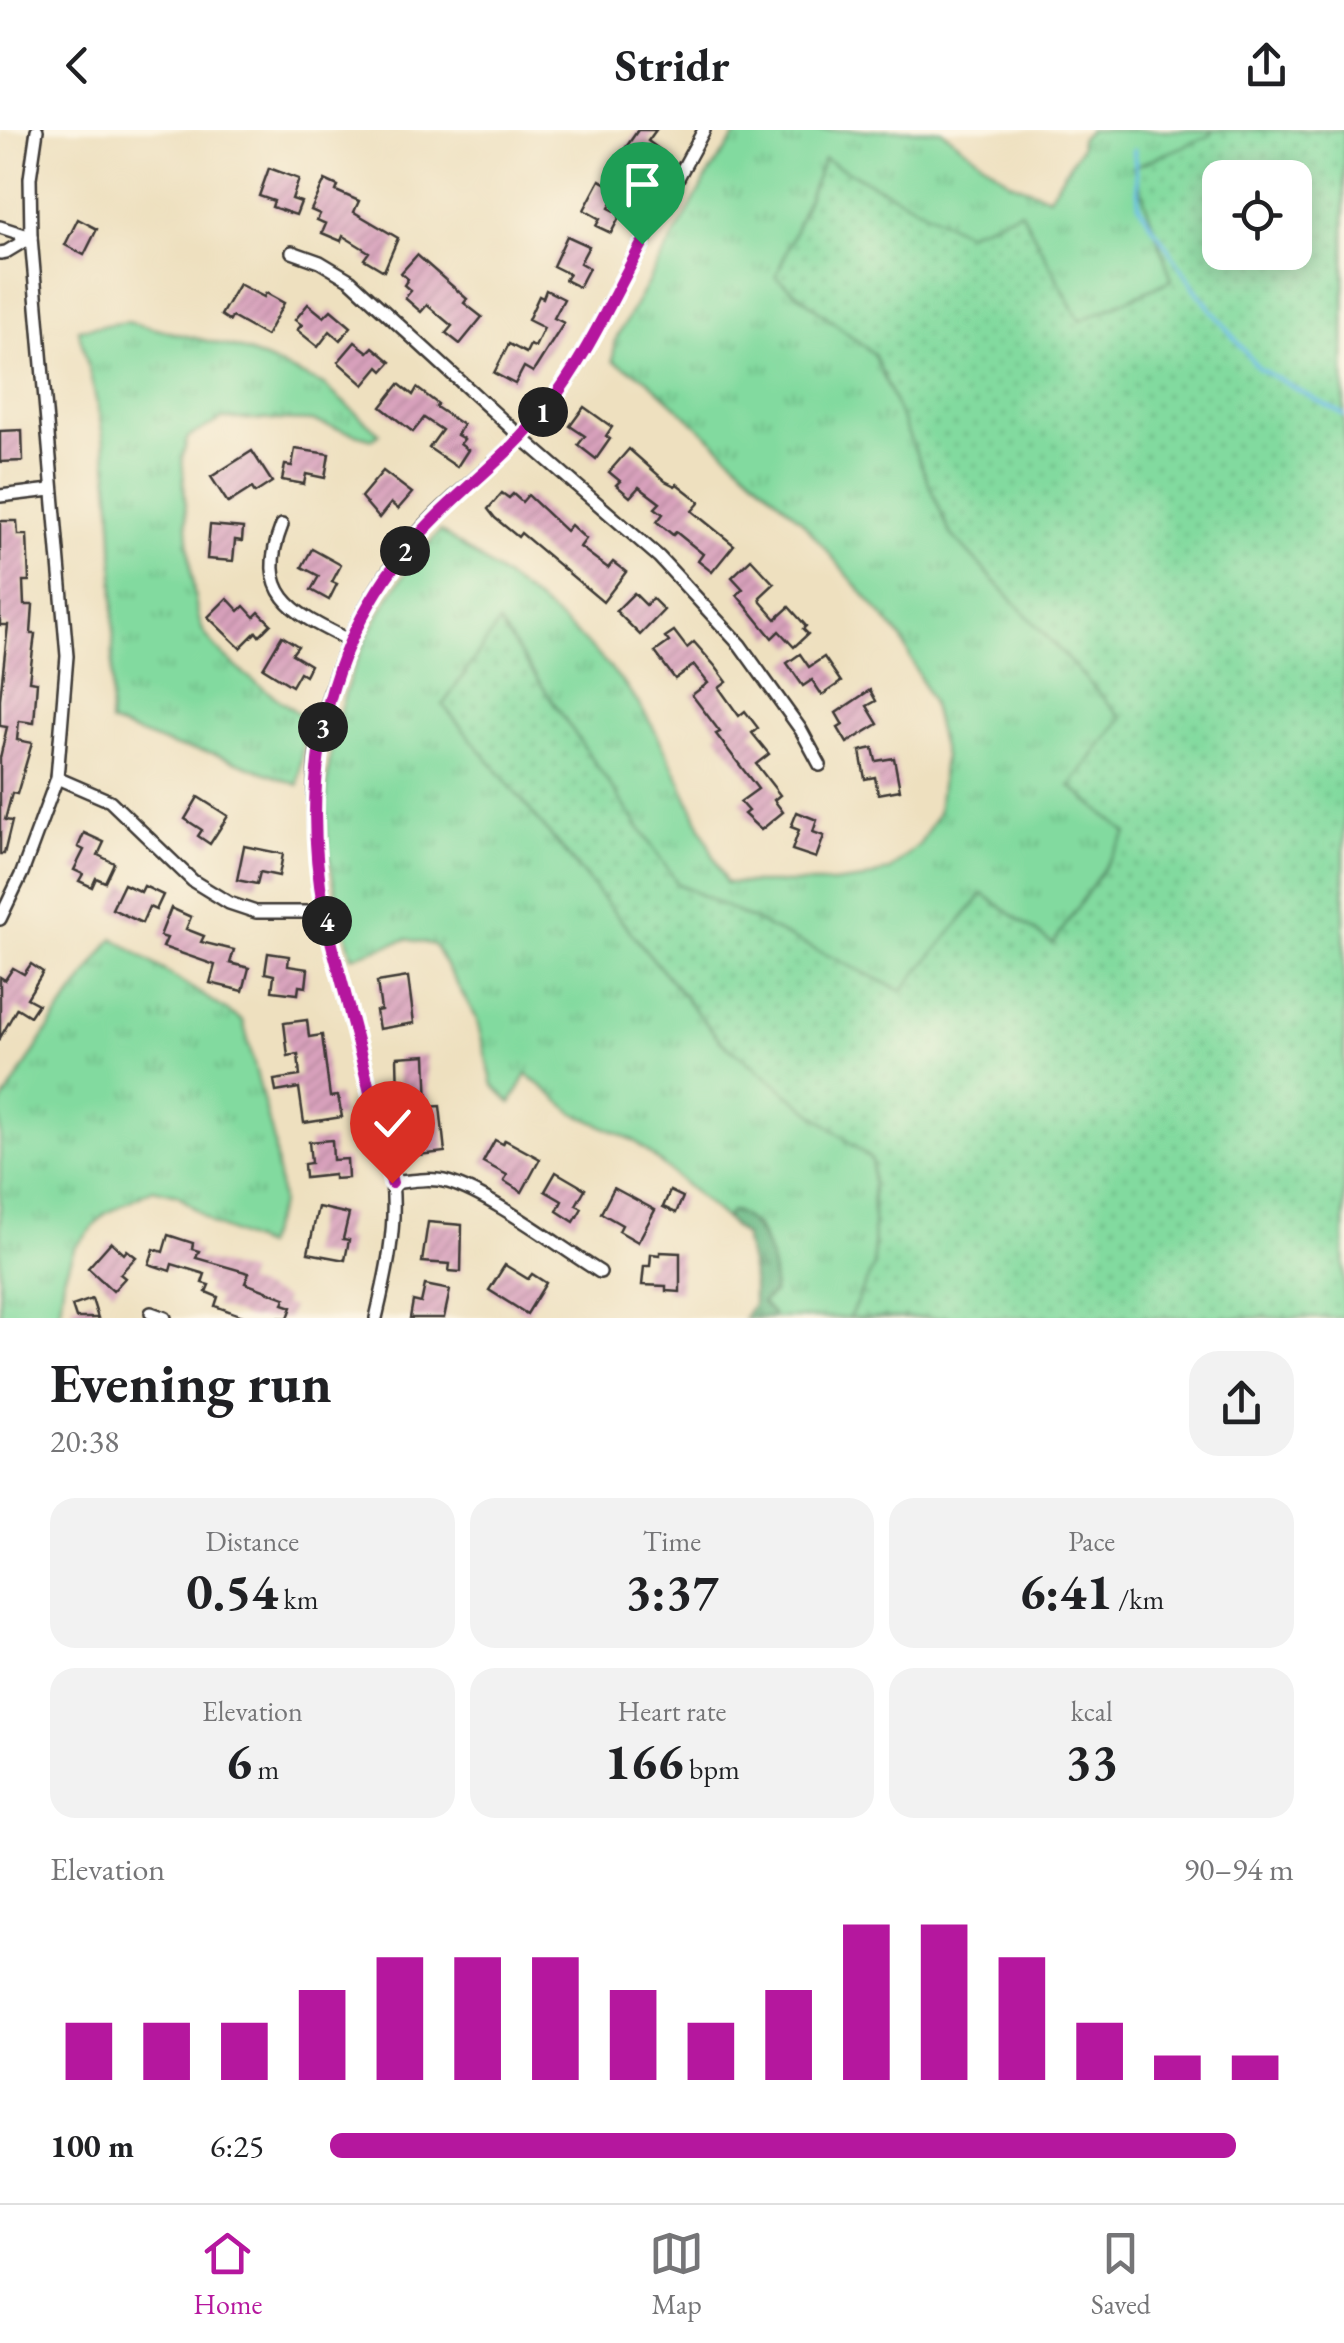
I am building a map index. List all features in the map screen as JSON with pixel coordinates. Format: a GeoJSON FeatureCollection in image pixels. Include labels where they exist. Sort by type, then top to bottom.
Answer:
{"type":"FeatureCollection","features":[{"type":"Feature","properties":{"kind":"street"},"geometry":{"type":"LineString","coordinates":[[0,918],[22,873],[56,778],[67,656],[31,237],[30,178],[37,130]]}},
{"type":"Feature","properties":{"kind":"street"},"geometry":{"type":"LineString","coordinates":[[376,1318],[391,1234],[392,1183],[324,912],[314,831],[319,744],[332,688],[374,594],[403,553],[437,514],[521,437],[548,406],[580,357],[704,130]]}},
{"type":"Feature","properties":{"kind":"street"},"geometry":{"type":"LineString","coordinates":[[0,227],[31,237]]}},
{"type":"Feature","properties":{"kind":"street"},"geometry":{"type":"LineString","coordinates":[[0,252],[31,237]]}},
{"type":"Feature","properties":{"kind":"street"},"geometry":{"type":"LineString","coordinates":[[292,252],[320,262],[350,280],[521,437],[659,556],[740,645],[801,730],[820,765]]}},
{"type":"Feature","properties":{"kind":"street"},"geometry":{"type":"LineString","coordinates":[[0,496],[51,490]]}},
{"type":"Feature","properties":{"kind":"street"},"geometry":{"type":"LineString","coordinates":[[282,525],[273,548],[272,570],[289,607],[306,620],[350,641]]}},
{"type":"Feature","properties":{"kind":"street"},"geometry":{"type":"LineString","coordinates":[[56,778],[110,801],[193,881],[228,903],[256,912],[324,912]]}},
{"type":"Feature","properties":{"kind":"street"},"geometry":{"type":"LineString","coordinates":[[392,1183],[451,1183],[477,1195],[600,1272]]}},
{"type":"Feature","properties":{"kind":"street"},"geometry":{"type":"LineString","coordinates":[[151,1313],[165,1318]]}},
{"type":"Feature","properties":{"kind":"green space"},"geometry":{"type":"Polygon","coordinates":[[[740,130],[941,130],[1010,182],[1049,197],[1081,147],[1080,139],[1089,130],[1344,130],[1344,1318],[771,1318],[773,1314],[762,1302],[774,1284],[770,1256],[757,1226],[735,1211],[725,1219],[635,1141],[574,1113],[527,1074],[511,1103],[493,1085],[476,1017],[434,945],[407,939],[352,957],[327,833],[328,775],[334,737],[356,662],[373,626],[392,593],[440,531],[558,618],[635,698],[654,729],[726,883],[833,883],[864,879],[890,870],[920,844],[938,813],[944,756],[931,701],[901,638],[801,520],[644,377],[613,361],[615,341],[709,174],[740,130]]]}},
{"type":"Feature","properties":{"kind":"green space"},"geometry":{"type":"Polygon","coordinates":[[[1211,130],[1344,130],[1344,1318],[849,1318],[874,1266],[872,1160],[720,1040],[443,705],[499,623],[678,884],[902,991],[983,894],[1053,944],[1127,833],[1070,786],[1122,718],[950,533],[874,354],[776,277],[824,159],[966,233],[1021,211],[1080,321],[1172,280],[1133,167],[1211,135],[1211,130]]]}},
{"type":"Feature","properties":{"kind":"green space"},"geometry":{"type":"Polygon","coordinates":[[[127,322],[241,349],[279,365],[324,385],[379,433],[373,439],[312,421],[222,419],[188,437],[182,457],[192,577],[200,622],[225,657],[306,719],[298,785],[213,753],[173,746],[110,723],[114,597],[111,502],[100,417],[78,329],[127,322]]]}},
{"type":"Feature","properties":{"kind":"green space"},"geometry":{"type":"Polygon","coordinates":[[[113,938],[243,1021],[274,1142],[281,1202],[264,1246],[213,1224],[178,1195],[153,1189],[105,1214],[74,1249],[64,1277],[59,1318],[0,1318],[0,1106],[113,938]]]}},
{"type":"Feature","properties":{"kind":"green space"},"geometry":{"type":"Polygon","coordinates":[[[731,1211],[751,1224],[765,1244],[773,1293],[762,1302],[773,1314],[771,1318],[744,1318],[753,1304],[753,1279],[744,1236],[725,1219],[731,1211]]]}},
{"type":"Feature","properties":{"kind":"building"},"geometry":{"type":"Polygon","coordinates":[[[638,130],[656,130],[648,141],[663,152],[650,171],[622,153],[638,130]]]}},
{"type":"Feature","properties":{"kind":"building"},"geometry":{"type":"Polygon","coordinates":[[[269,168],[299,179],[292,199],[301,202],[296,215],[272,207],[274,201],[259,196],[269,168]]]}},
{"type":"Feature","properties":{"kind":"building"},"geometry":{"type":"Polygon","coordinates":[[[325,180],[338,186],[336,191],[359,201],[354,212],[398,238],[384,271],[364,259],[369,252],[343,236],[341,241],[322,233],[326,224],[317,220],[320,214],[311,210],[325,180]]]}},
{"type":"Feature","properties":{"kind":"building"},"geometry":{"type":"Polygon","coordinates":[[[600,180],[618,190],[609,208],[621,214],[611,233],[596,226],[600,219],[584,210],[600,180]]]}},
{"type":"Feature","properties":{"kind":"building"},"geometry":{"type":"Polygon","coordinates":[[[78,219],[97,229],[84,255],[65,245],[78,219]]]}},
{"type":"Feature","properties":{"kind":"building"},"geometry":{"type":"Polygon","coordinates":[[[567,236],[589,246],[580,263],[589,268],[579,287],[565,280],[569,274],[553,266],[567,236]]]}},
{"type":"Feature","properties":{"kind":"building"},"geometry":{"type":"Polygon","coordinates":[[[417,255],[482,317],[460,344],[446,333],[452,326],[427,305],[421,312],[405,298],[411,291],[404,285],[408,279],[401,273],[417,255]]]}},
{"type":"Feature","properties":{"kind":"building"},"geometry":{"type":"Polygon","coordinates":[[[239,284],[284,303],[266,336],[221,315],[239,284]]]}},
{"type":"Feature","properties":{"kind":"building"},"geometry":{"type":"Polygon","coordinates":[[[546,290],[564,299],[554,318],[564,323],[533,372],[524,367],[515,384],[494,373],[509,344],[526,353],[530,345],[535,347],[544,328],[528,320],[546,290]]]}},
{"type":"Feature","properties":{"kind":"building"},"geometry":{"type":"Polygon","coordinates":[[[308,304],[324,317],[331,310],[351,327],[340,340],[330,331],[318,347],[297,330],[302,325],[295,320],[308,304]]]}},
{"type":"Feature","properties":{"kind":"building"},"geometry":{"type":"Polygon","coordinates":[[[355,342],[368,352],[373,347],[391,362],[383,371],[379,367],[364,385],[338,362],[355,342]]]}},
{"type":"Feature","properties":{"kind":"building"},"geometry":{"type":"Polygon","coordinates":[[[399,384],[413,395],[417,388],[463,425],[457,435],[464,439],[460,444],[468,450],[457,467],[429,448],[442,430],[424,418],[413,432],[381,407],[399,384]]]}},
{"type":"Feature","properties":{"kind":"building"},"geometry":{"type":"Polygon","coordinates":[[[584,407],[612,427],[606,436],[610,439],[596,459],[578,445],[585,436],[570,426],[584,407]]]}},
{"type":"Feature","properties":{"kind":"building"},"geometry":{"type":"Polygon","coordinates":[[[22,430],[23,461],[0,462],[0,431],[22,430]]]}},
{"type":"Feature","properties":{"kind":"building"},"geometry":{"type":"Polygon","coordinates":[[[295,449],[329,454],[325,478],[306,474],[304,484],[282,480],[285,465],[292,466],[295,449]]]}},
{"type":"Feature","properties":{"kind":"building"},"geometry":{"type":"Polygon","coordinates":[[[629,449],[665,481],[677,484],[700,502],[692,511],[734,545],[712,572],[698,561],[703,554],[657,522],[663,514],[655,508],[660,503],[639,487],[630,497],[616,485],[620,481],[609,472],[629,449]]]}},
{"type":"Feature","properties":{"kind":"building"},"geometry":{"type":"Polygon","coordinates":[[[252,451],[272,482],[255,493],[252,488],[228,503],[211,477],[252,451]]]}},
{"type":"Feature","properties":{"kind":"building"},"geometry":{"type":"Polygon","coordinates":[[[383,471],[412,493],[398,509],[391,503],[379,518],[361,497],[383,471]]]}},
{"type":"Feature","properties":{"kind":"building"},"geometry":{"type":"Polygon","coordinates":[[[502,493],[509,498],[513,494],[522,502],[528,495],[566,531],[571,525],[586,539],[580,547],[608,568],[613,562],[626,572],[603,602],[521,533],[518,537],[495,518],[488,509],[502,493]]]}},
{"type":"Feature","properties":{"kind":"building"},"geometry":{"type":"Polygon","coordinates":[[[0,521],[17,521],[18,535],[27,535],[29,581],[23,581],[24,605],[33,605],[31,634],[35,634],[29,681],[37,682],[34,723],[19,721],[17,740],[32,743],[5,820],[12,821],[4,854],[0,854],[0,758],[7,727],[0,726],[0,699],[8,625],[0,625],[0,521]]]}},
{"type":"Feature","properties":{"kind":"building"},"geometry":{"type":"Polygon","coordinates":[[[210,525],[243,528],[242,541],[235,540],[233,561],[207,559],[210,525]]]}},
{"type":"Feature","properties":{"kind":"building"},"geometry":{"type":"Polygon","coordinates":[[[312,549],[341,565],[329,600],[311,590],[319,576],[302,567],[312,549]]]}},
{"type":"Feature","properties":{"kind":"building"},"geometry":{"type":"Polygon","coordinates":[[[751,559],[774,584],[760,597],[761,602],[776,619],[789,607],[806,626],[803,629],[808,634],[794,647],[779,631],[772,638],[737,595],[743,589],[732,577],[751,559]]]}},
{"type":"Feature","properties":{"kind":"building"},"geometry":{"type":"Polygon","coordinates":[[[634,593],[646,605],[652,598],[664,610],[640,635],[616,611],[634,593]]]}},
{"type":"Feature","properties":{"kind":"building"},"geometry":{"type":"Polygon","coordinates":[[[227,598],[239,611],[244,606],[254,617],[259,612],[271,624],[240,648],[208,617],[227,598]]]}},
{"type":"Feature","properties":{"kind":"building"},"geometry":{"type":"Polygon","coordinates":[[[674,631],[687,648],[694,642],[715,666],[727,682],[719,688],[739,716],[745,711],[758,728],[752,733],[769,754],[756,764],[780,795],[774,800],[783,812],[761,830],[744,814],[748,811],[740,802],[758,789],[692,695],[708,683],[694,665],[675,679],[655,652],[669,642],[665,637],[674,631]]]}},
{"type":"Feature","properties":{"kind":"building"},"geometry":{"type":"Polygon","coordinates":[[[282,636],[298,646],[292,654],[310,665],[305,675],[300,672],[292,686],[263,668],[282,636]]]}},
{"type":"Feature","properties":{"kind":"building"},"geometry":{"type":"Polygon","coordinates":[[[800,654],[809,667],[824,657],[841,682],[822,695],[812,680],[803,686],[787,663],[800,654]]]}},
{"type":"Feature","properties":{"kind":"building"},"geometry":{"type":"Polygon","coordinates":[[[870,690],[876,701],[867,706],[878,724],[847,743],[838,728],[843,725],[836,713],[870,690]]]}},
{"type":"Feature","properties":{"kind":"building"},"geometry":{"type":"Polygon","coordinates":[[[873,748],[876,761],[894,758],[900,790],[878,794],[875,777],[865,779],[860,751],[873,748]]]}},
{"type":"Feature","properties":{"kind":"building"},"geometry":{"type":"Polygon","coordinates":[[[198,797],[228,816],[210,844],[198,836],[202,830],[185,819],[198,797]]]}},
{"type":"Feature","properties":{"kind":"building"},"geometry":{"type":"Polygon","coordinates":[[[797,812],[817,820],[813,832],[824,836],[816,858],[792,850],[799,830],[791,827],[797,812]]]}},
{"type":"Feature","properties":{"kind":"building"},"geometry":{"type":"Polygon","coordinates":[[[84,833],[104,842],[98,855],[114,863],[105,882],[96,878],[92,887],[79,881],[83,874],[74,870],[84,850],[78,847],[84,833]]]}},
{"type":"Feature","properties":{"kind":"building"},"geometry":{"type":"Polygon","coordinates":[[[244,846],[283,854],[279,876],[260,872],[257,884],[237,880],[244,846]]]}},
{"type":"Feature","properties":{"kind":"building"},"geometry":{"type":"Polygon","coordinates":[[[124,884],[141,892],[144,886],[163,895],[156,910],[149,907],[142,923],[112,909],[124,884]]]}},
{"type":"Feature","properties":{"kind":"building"},"geometry":{"type":"Polygon","coordinates":[[[171,908],[191,917],[186,929],[204,936],[201,942],[234,950],[230,963],[249,968],[243,991],[210,983],[215,965],[163,947],[167,938],[160,936],[171,908]]]}},
{"type":"Feature","properties":{"kind":"building"},"geometry":{"type":"Polygon","coordinates":[[[268,953],[289,956],[288,966],[308,969],[306,987],[299,986],[298,994],[272,991],[274,975],[265,973],[268,953]]]}},
{"type":"Feature","properties":{"kind":"building"},"geometry":{"type":"Polygon","coordinates":[[[31,964],[43,972],[27,998],[38,1004],[30,1016],[17,1008],[0,1038],[0,977],[5,980],[13,968],[24,974],[31,964]]]}},
{"type":"Feature","properties":{"kind":"building"},"geometry":{"type":"Polygon","coordinates":[[[408,977],[414,1023],[379,1029],[377,982],[408,977]]]}},
{"type":"Feature","properties":{"kind":"building"},"geometry":{"type":"Polygon","coordinates":[[[307,1020],[309,1037],[322,1035],[330,1097],[338,1096],[342,1117],[304,1123],[299,1088],[276,1092],[274,1080],[300,1076],[298,1054],[288,1056],[284,1023],[307,1020]]]}},
{"type":"Feature","properties":{"kind":"building"},"geometry":{"type":"Polygon","coordinates":[[[426,1055],[428,1107],[440,1106],[445,1152],[409,1156],[406,1096],[398,1096],[397,1057],[426,1055]]]}},
{"type":"Feature","properties":{"kind":"building"},"geometry":{"type":"Polygon","coordinates":[[[332,1140],[333,1160],[347,1159],[348,1178],[305,1178],[304,1164],[311,1163],[309,1142],[332,1140]]]}},
{"type":"Feature","properties":{"kind":"building"},"geometry":{"type":"Polygon","coordinates":[[[495,1140],[503,1144],[505,1140],[540,1159],[522,1192],[504,1181],[507,1175],[483,1162],[495,1140]]]}},
{"type":"Feature","properties":{"kind":"building"},"geometry":{"type":"Polygon","coordinates":[[[556,1172],[585,1189],[576,1205],[582,1208],[574,1222],[557,1211],[562,1201],[545,1191],[556,1172]]]}},
{"type":"Feature","properties":{"kind":"building"},"geometry":{"type":"Polygon","coordinates":[[[614,1188],[655,1210],[638,1242],[619,1231],[622,1225],[601,1213],[614,1188]]]}},
{"type":"Feature","properties":{"kind":"building"},"geometry":{"type":"Polygon","coordinates":[[[670,1191],[683,1197],[676,1213],[663,1207],[670,1191]]]}},
{"type":"Feature","properties":{"kind":"building"},"geometry":{"type":"Polygon","coordinates":[[[318,1207],[349,1214],[343,1239],[349,1240],[345,1260],[308,1253],[318,1207]]]}},
{"type":"Feature","properties":{"kind":"building"},"geometry":{"type":"Polygon","coordinates":[[[428,1222],[462,1225],[461,1272],[449,1271],[450,1264],[422,1262],[428,1222]]]}},
{"type":"Feature","properties":{"kind":"building"},"geometry":{"type":"Polygon","coordinates":[[[168,1235],[193,1243],[192,1249],[199,1251],[196,1258],[249,1273],[245,1283],[285,1298],[283,1304],[292,1307],[288,1318],[248,1318],[215,1306],[218,1297],[206,1292],[209,1285],[202,1283],[205,1274],[172,1264],[170,1271],[149,1264],[154,1249],[163,1252],[168,1235]]]}},
{"type":"Feature","properties":{"kind":"building"},"geometry":{"type":"Polygon","coordinates":[[[111,1242],[124,1254],[127,1250],[136,1257],[120,1274],[125,1278],[113,1291],[88,1268],[111,1242]]]}},
{"type":"Feature","properties":{"kind":"building"},"geometry":{"type":"Polygon","coordinates":[[[680,1253],[680,1292],[666,1291],[666,1286],[642,1285],[644,1266],[650,1266],[651,1254],[680,1253]]]}},
{"type":"Feature","properties":{"kind":"building"},"geometry":{"type":"Polygon","coordinates":[[[505,1265],[528,1279],[532,1274],[546,1283],[527,1314],[489,1290],[505,1265]]]}},
{"type":"Feature","properties":{"kind":"building"},"geometry":{"type":"Polygon","coordinates":[[[425,1285],[450,1290],[444,1318],[410,1318],[413,1301],[421,1303],[425,1285]]]}},
{"type":"Feature","properties":{"kind":"building"},"geometry":{"type":"Polygon","coordinates":[[[92,1299],[98,1318],[76,1318],[72,1306],[92,1299]]]}},
{"type":"Feature","properties":{"kind":"waterway"},"geometry":{"type":"LineString","coordinates":[[1134,150],[1139,206],[1196,290],[1258,368],[1344,415]]}},
{"type":"Feature","properties":{"kind":"route"},"geometry":{"type":"LineString","coordinates":[[392,1183],[324,912],[314,831],[319,744],[332,688],[374,594],[437,514],[521,437],[548,406],[580,357],[642,244]]}}]}
